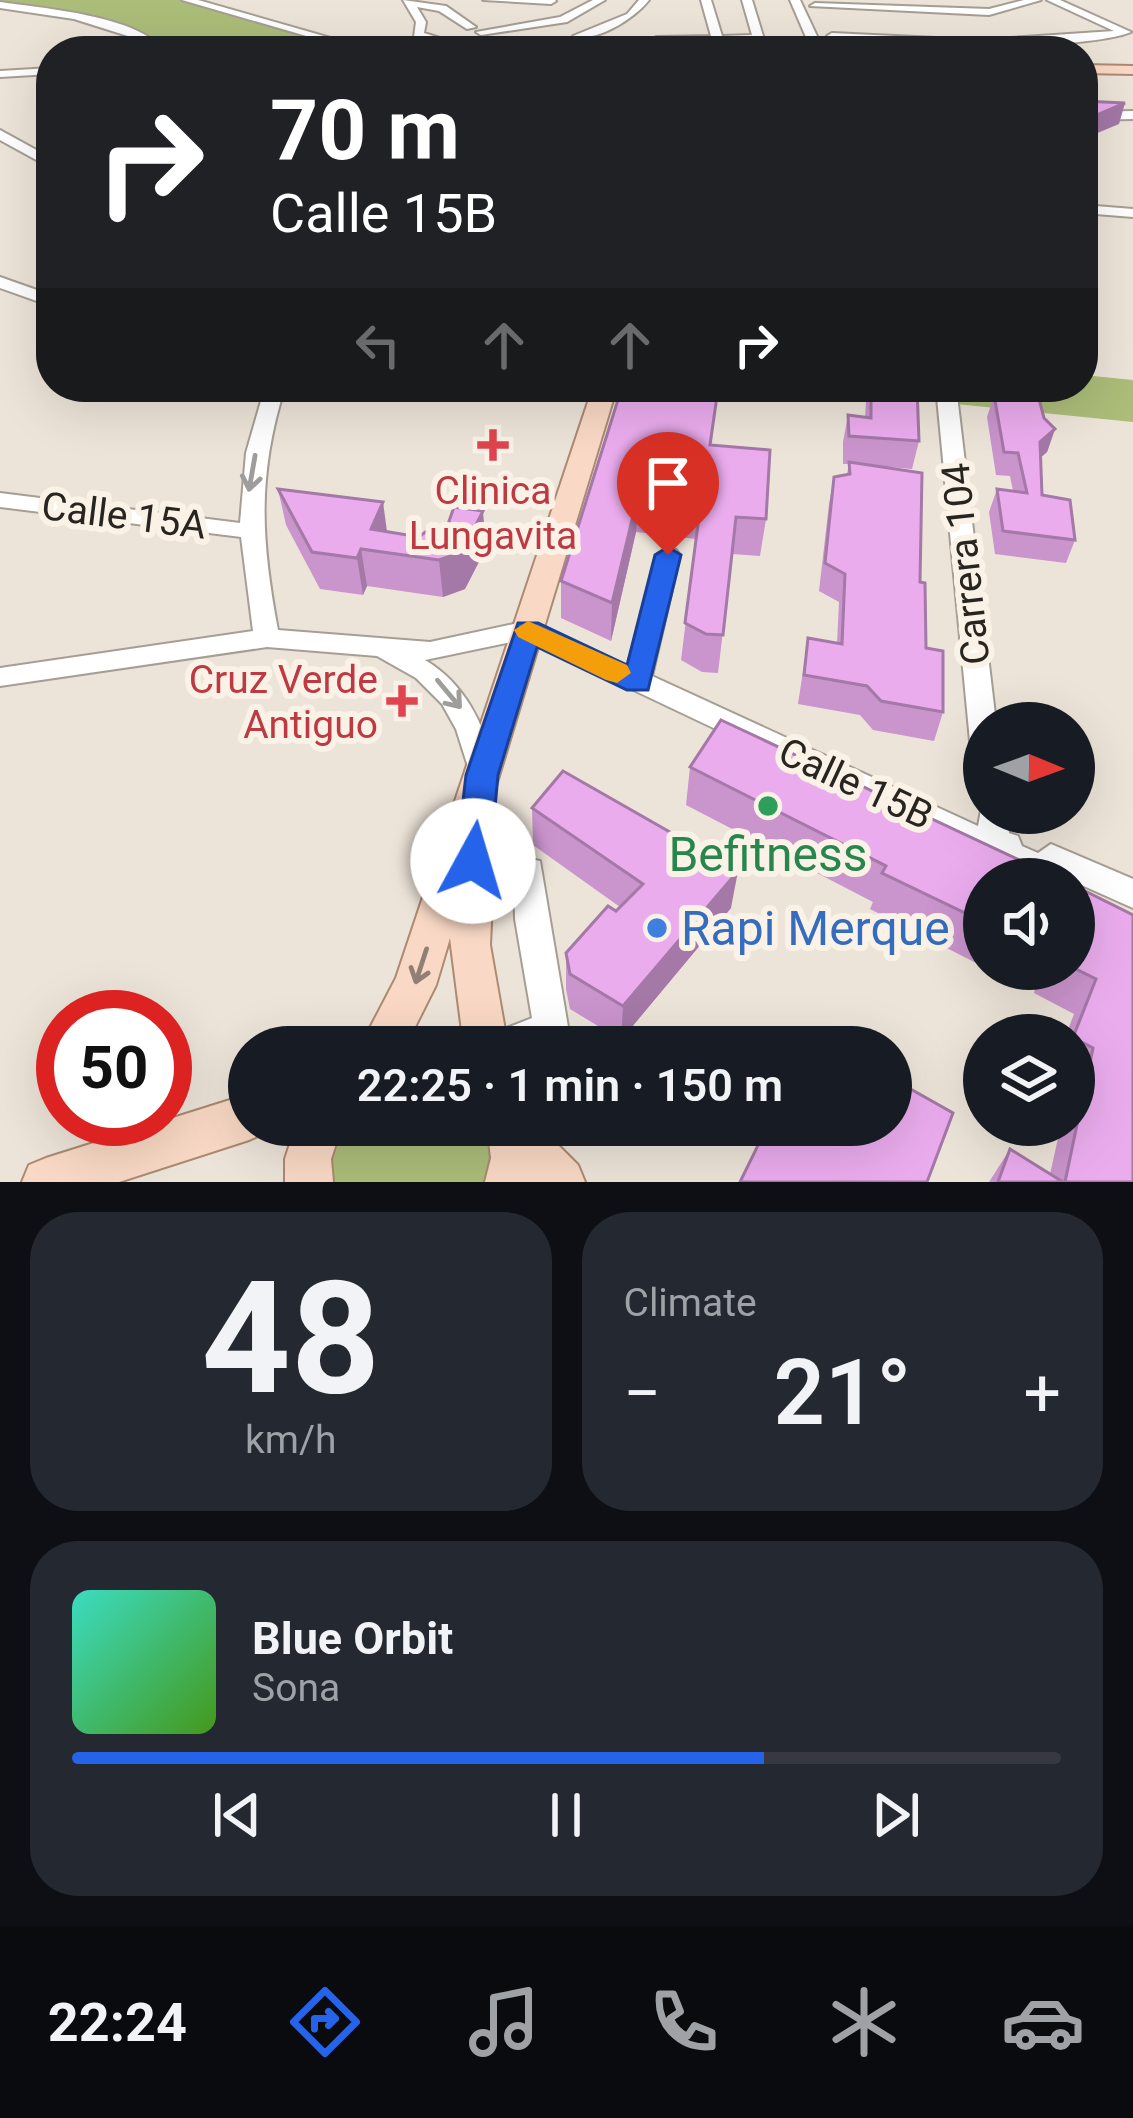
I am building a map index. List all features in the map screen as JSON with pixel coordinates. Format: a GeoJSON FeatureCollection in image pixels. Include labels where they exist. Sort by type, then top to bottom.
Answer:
{"type":"FeatureCollection","features":[{"type":"Feature","properties":{"kind":"main road"},"geometry":{"type":"LineString","coordinates":[[1098,71],[1133,75]]}},
{"type":"Feature","properties":{"kind":"main road"},"geometry":{"type":"LineString","coordinates":[[1098,77],[1133,75]]}},
{"type":"Feature","properties":{"kind":"main road"},"geometry":{"type":"LineString","coordinates":[[393,1026],[415,985],[600,402]]}},
{"type":"Feature","properties":{"kind":"main road"},"geometry":{"type":"LineString","coordinates":[[482,775],[470,945],[482,1026]]}},
{"type":"Feature","properties":{"kind":"main road"},"geometry":{"type":"LineString","coordinates":[[46,1182],[228,1124]]}},
{"type":"Feature","properties":{"kind":"main road"},"geometry":{"type":"LineString","coordinates":[[308,1182],[312,1146]]}},
{"type":"Feature","properties":{"kind":"main road"},"geometry":{"type":"LineString","coordinates":[[509,1182],[510,1146]]}},
{"type":"Feature","properties":{"kind":"main road"},"geometry":{"type":"LineString","coordinates":[[527,1146],[561,1182]]}},
{"type":"Feature","properties":{"kind":"street"},"geometry":{"type":"LineString","coordinates":[[187,0],[318,36]]}},
{"type":"Feature","properties":{"kind":"street"},"geometry":{"type":"LineString","coordinates":[[488,0],[551,0]]}},
{"type":"Feature","properties":{"kind":"street"},"geometry":{"type":"LineString","coordinates":[[516,12],[551,0]]}},
{"type":"Feature","properties":{"kind":"street"},"geometry":{"type":"LineString","coordinates":[[495,36],[563,20],[600,0]]}},
{"type":"Feature","properties":{"kind":"street"},"geometry":{"type":"LineString","coordinates":[[570,36],[615,25],[631,16],[644,0]]}},
{"type":"Feature","properties":{"kind":"street"},"geometry":{"type":"LineString","coordinates":[[706,0],[717,36]]}},
{"type":"Feature","properties":{"kind":"street"},"geometry":{"type":"LineString","coordinates":[[747,0],[758,36]]}},
{"type":"Feature","properties":{"kind":"street"},"geometry":{"type":"LineString","coordinates":[[795,0],[815,36]]}},
{"type":"Feature","properties":{"kind":"street"},"geometry":{"type":"LineString","coordinates":[[878,6],[897,0]]}},
{"type":"Feature","properties":{"kind":"street"},"geometry":{"type":"LineString","coordinates":[[815,6],[989,12],[1036,0]]}},
{"type":"Feature","properties":{"kind":"street"},"geometry":{"type":"LineString","coordinates":[[1052,0],[1130,34]]}},
{"type":"Feature","properties":{"kind":"street"},"geometry":{"type":"LineString","coordinates":[[408,2],[421,22],[418,34],[424,36]]}},
{"type":"Feature","properties":{"kind":"street"},"geometry":{"type":"LineString","coordinates":[[408,2],[430,5],[471,26]]}},
{"type":"Feature","properties":{"kind":"street"},"geometry":{"type":"LineString","coordinates":[[0,5],[76,16],[138,36]]}},
{"type":"Feature","properties":{"kind":"street"},"geometry":{"type":"LineString","coordinates":[[421,22],[458,17]]}},
{"type":"Feature","properties":{"kind":"street"},"geometry":{"type":"LineString","coordinates":[[1098,37],[1130,34]]}},
{"type":"Feature","properties":{"kind":"street"},"geometry":{"type":"LineString","coordinates":[[0,74],[36,72]]}},
{"type":"Feature","properties":{"kind":"street"},"geometry":{"type":"LineString","coordinates":[[1098,116],[1133,116]]}},
{"type":"Feature","properties":{"kind":"street"},"geometry":{"type":"LineString","coordinates":[[0,134],[36,155]]}},
{"type":"Feature","properties":{"kind":"street"},"geometry":{"type":"LineString","coordinates":[[1098,210],[1133,213]]}},
{"type":"Feature","properties":{"kind":"street"},"geometry":{"type":"LineString","coordinates":[[0,282],[36,295]]}},
{"type":"Feature","properties":{"kind":"street"},"geometry":{"type":"LineString","coordinates":[[267,638],[248,531],[249,482],[271,402]]}},
{"type":"Feature","properties":{"kind":"street","name":"Carrera 104"},"geometry":{"type":"LineString","coordinates":[[948,402],[980,702]]}},
{"type":"Feature","properties":{"kind":"street","name":"Calle 15A"},"geometry":{"type":"LineString","coordinates":[[0,500],[248,531]]}},
{"type":"Feature","properties":{"kind":"street"},"geometry":{"type":"LineString","coordinates":[[637,682],[668,555]]}},
{"type":"Feature","properties":{"kind":"street"},"geometry":{"type":"LineString","coordinates":[[0,676],[267,638],[430,651],[528,630]]}},
{"type":"Feature","properties":{"kind":"street","name":"Calle 15B"},"geometry":{"type":"LineString","coordinates":[[528,630],[1019,858]]}},
{"type":"Feature","properties":{"kind":"street"},"geometry":{"type":"LineString","coordinates":[[375,648],[423,670],[460,704],[474,733],[482,775]]}},
{"type":"Feature","properties":{"kind":"street"},"geometry":{"type":"LineString","coordinates":[[994,834],[995,847],[1021,843],[1133,894]]}},
{"type":"Feature","properties":{"kind":"street"},"geometry":{"type":"LineString","coordinates":[[473,861],[529,870],[531,919],[551,1026]]}},
{"type":"Feature","properties":{"kind":"street"},"geometry":{"type":"LineString","coordinates":[[1095,894],[1133,912]]}},
{"type":"Feature","properties":{"kind":"green space"},"geometry":{"type":"Polygon","coordinates":[[[0,0],[187,0],[319,36],[138,36],[76,16],[0,5],[0,0]]]}},
{"type":"Feature","properties":{"kind":"green space"},"geometry":{"type":"Polygon","coordinates":[[[1098,376],[1133,380],[1133,422],[935,402],[1098,402],[1098,376]]]}},
{"type":"Feature","properties":{"kind":"green space"},"geometry":{"type":"Polygon","coordinates":[[[315,1146],[510,1146],[509,1182],[309,1182],[315,1146]]]}},
{"type":"Feature","properties":{"kind":"building"},"geometry":{"type":"Polygon","coordinates":[[[1098,102],[1125,103],[1098,115],[1098,102]]]}},
{"type":"Feature","properties":{"kind":"building"},"geometry":{"type":"Polygon","coordinates":[[[617,402],[716,402],[710,445],[770,450],[766,519],[736,517],[723,635],[706,634],[685,623],[701,502],[638,495],[612,603],[561,581],[617,402]]]}},
{"type":"Feature","properties":{"kind":"building"},"geometry":{"type":"Polygon","coordinates":[[[871,402],[918,402],[919,441],[849,436],[848,415],[871,418],[871,402]]]}},
{"type":"Feature","properties":{"kind":"building"},"geometry":{"type":"Polygon","coordinates":[[[995,402],[1040,402],[1044,418],[1055,429],[1040,442],[1042,495],[1070,500],[1075,540],[1003,531],[997,489],[1027,493],[1018,453],[1004,452],[995,402]]]}},
{"type":"Feature","properties":{"kind":"building"},"geometry":{"type":"Polygon","coordinates":[[[849,462],[922,473],[920,582],[925,583],[926,648],[943,651],[943,712],[881,701],[867,686],[804,675],[808,638],[842,644],[845,574],[825,563],[834,477],[850,474],[849,462]]]}},
{"type":"Feature","properties":{"kind":"building"},"geometry":{"type":"Polygon","coordinates":[[[278,489],[383,502],[371,529],[419,537],[433,526],[447,527],[454,507],[483,511],[462,552],[439,560],[361,549],[357,558],[312,552],[278,489]]]}},
{"type":"Feature","properties":{"kind":"building"},"geometry":{"type":"Polygon","coordinates":[[[721,720],[1015,858],[963,858],[963,912],[882,873],[886,866],[690,767],[721,720]]]}},
{"type":"Feature","properties":{"kind":"building"},"geometry":{"type":"Polygon","coordinates":[[[563,771],[738,871],[623,1006],[570,974],[566,953],[608,906],[616,911],[643,884],[532,808],[563,771]]]}},
{"type":"Feature","properties":{"kind":"building"},"geometry":{"type":"Polygon","coordinates":[[[1095,896],[1133,915],[1133,1182],[1065,1182],[1073,1146],[1095,1146],[1095,1014],[1082,1014],[1096,979],[1095,896]]]}},
{"type":"Feature","properties":{"kind":"building"},"geometry":{"type":"Polygon","coordinates":[[[912,1090],[953,1113],[927,1182],[740,1182],[758,1146],[912,1146],[912,1090]]]}},
{"type":"Feature","properties":{"kind":"building"},"geometry":{"type":"Polygon","coordinates":[[[1010,1149],[1063,1182],[998,1182],[1010,1149]]]}},
{"type":"Feature","properties":{"kind":"slow traffic"},"geometry":{"type":"LineString","coordinates":[[528,630],[617,673]]}},
{"type":"Feature","properties":{"kind":"place","name":"Clinica Lungavita"},"geometry":{"type":"Point","coordinates":[493,445]}},
{"type":"Feature","properties":{"kind":"place","name":"Cruz Verde Antiguo"},"geometry":{"type":"Point","coordinates":[402,701]}},
{"type":"Feature","properties":{"kind":"place","name":"Befitness"},"geometry":{"type":"Point","coordinates":[768,806]}},
{"type":"Feature","properties":{"kind":"place","name":"Rapi Merque"},"geometry":{"type":"Point","coordinates":[657,928]}},
{"type":"Feature","properties":{"kind":"route"},"geometry":{"type":"LineString","coordinates":[[473,861],[482,775],[528,630],[637,682],[668,555]]}}]}
